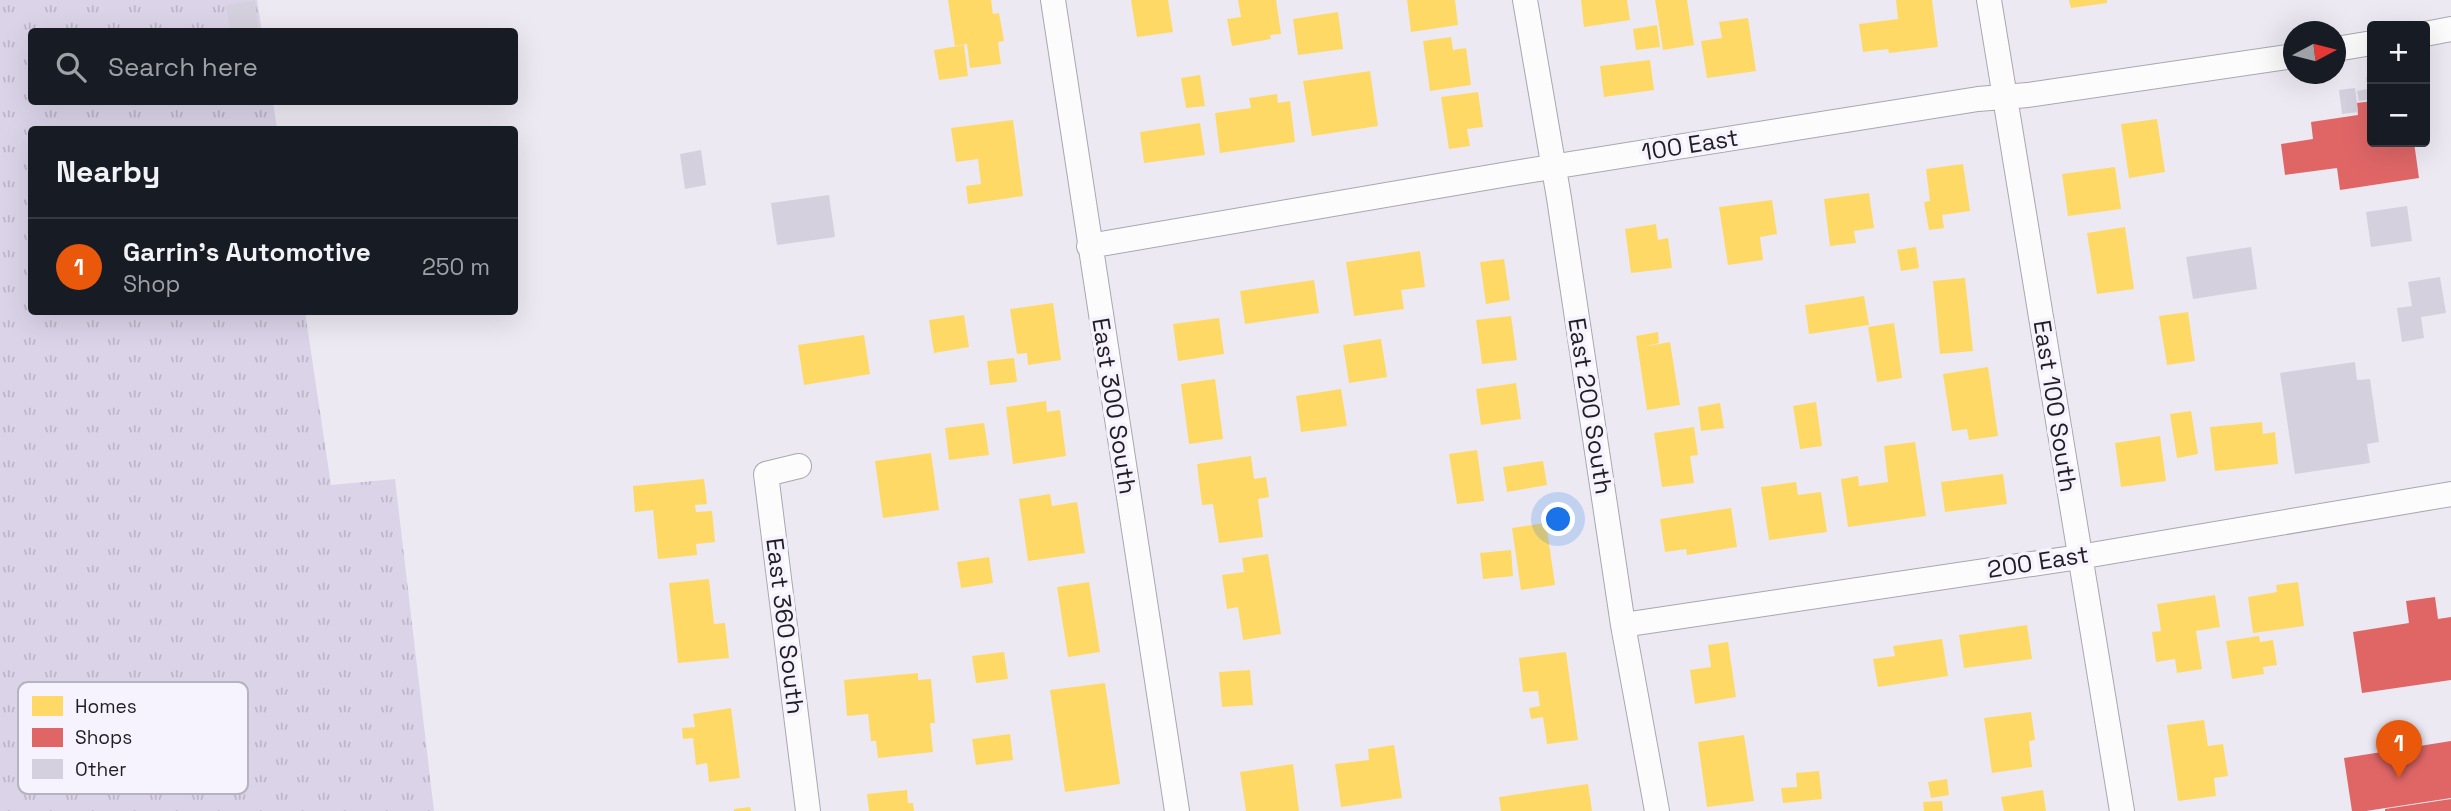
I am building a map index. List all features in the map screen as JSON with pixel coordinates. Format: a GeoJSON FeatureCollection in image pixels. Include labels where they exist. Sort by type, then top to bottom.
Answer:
{"type":"FeatureCollection","features":[{"type":"Feature","properties":{"kind":"street","name":"East 300 South"},"geometry":{"type":"LineString","coordinates":[[1053,0],[1177,811]]}},
{"type":"Feature","properties":{"kind":"street","name":"East 200 South"},"geometry":{"type":"LineString","coordinates":[[1525,0],[1623,625],[1657,811]]}},
{"type":"Feature","properties":{"kind":"street","name":"East 100 South"},"geometry":{"type":"LineString","coordinates":[[1989,0],[2122,811]]}},
{"type":"Feature","properties":{"kind":"street"},"geometry":{"type":"LineString","coordinates":[[2430,33],[2451,29]]}},
{"type":"Feature","properties":{"kind":"street"},"geometry":{"type":"LineString","coordinates":[[2346,48],[2367,44]]}},
{"type":"Feature","properties":{"kind":"street","name":"100 East"},"geometry":{"type":"LineString","coordinates":[[1089,246],[1553,167],[2004,96],[2028,95],[2283,58]]}},
{"type":"Feature","properties":{"kind":"street","name":"East 360 South"},"geometry":{"type":"LineString","coordinates":[[799,466],[766,474],[808,811]]}},
{"type":"Feature","properties":{"kind":"street","name":"200 East"},"geometry":{"type":"LineString","coordinates":[[1623,625],[2079,557],[2451,494]]}},
{"type":"Feature","properties":{"kind":"green space"},"geometry":{"type":"Polygon","coordinates":[[[0,0],[257,0],[262,28],[28,28],[28,105],[273,105],[277,126],[28,126],[28,315],[305,315],[331,485],[395,479],[434,811],[0,811],[0,0]]]}},
{"type":"Feature","properties":{"kind":"building: Homes"},"geometry":{"type":"Polygon","coordinates":[[[948,0],[991,0],[993,14],[999,13],[1004,41],[998,42],[1001,64],[970,68],[967,44],[955,46],[948,0]]]}},
{"type":"Feature","properties":{"kind":"building: Homes"},"geometry":{"type":"Polygon","coordinates":[[[1131,0],[1168,0],[1173,32],[1137,37],[1131,0]]]}},
{"type":"Feature","properties":{"kind":"building: Homes"},"geometry":{"type":"Polygon","coordinates":[[[1238,0],[1276,0],[1281,34],[1270,35],[1271,39],[1232,46],[1227,19],[1241,17],[1238,0]]]}},
{"type":"Feature","properties":{"kind":"building: Homes"},"geometry":{"type":"Polygon","coordinates":[[[1407,0],[1455,0],[1458,25],[1411,32],[1407,0]]]}},
{"type":"Feature","properties":{"kind":"building: Homes"},"geometry":{"type":"Polygon","coordinates":[[[1581,0],[1627,0],[1630,20],[1584,27],[1581,0]]]}},
{"type":"Feature","properties":{"kind":"building: Homes"},"geometry":{"type":"Polygon","coordinates":[[[1655,0],[1687,0],[1694,45],[1663,50],[1655,0]]]}},
{"type":"Feature","properties":{"kind":"building: Homes"},"geometry":{"type":"Polygon","coordinates":[[[1896,0],[1932,0],[1938,47],[1889,53],[1888,49],[1863,52],[1859,24],[1898,19],[1896,0]]]}},
{"type":"Feature","properties":{"kind":"building: Homes"},"geometry":{"type":"Polygon","coordinates":[[[2069,0],[2107,0],[2107,3],[2071,8],[2069,0]]]}},
{"type":"Feature","properties":{"kind":"building: Homes"},"geometry":{"type":"Polygon","coordinates":[[[1338,12],[1343,49],[1298,55],[1293,19],[1338,12]]]}},
{"type":"Feature","properties":{"kind":"building: Homes"},"geometry":{"type":"Polygon","coordinates":[[[1748,18],[1756,71],[1707,78],[1701,41],[1722,38],[1719,22],[1748,18]]]}},
{"type":"Feature","properties":{"kind":"building: Homes"},"geometry":{"type":"Polygon","coordinates":[[[1657,25],[1660,47],[1636,50],[1633,29],[1657,25]]]}},
{"type":"Feature","properties":{"kind":"building: Homes"},"geometry":{"type":"Polygon","coordinates":[[[1451,37],[1453,50],[1466,48],[1471,85],[1430,91],[1423,41],[1451,37]]]}},
{"type":"Feature","properties":{"kind":"building: Homes"},"geometry":{"type":"Polygon","coordinates":[[[964,45],[968,76],[939,80],[934,50],[964,45]]]}},
{"type":"Feature","properties":{"kind":"building: Homes"},"geometry":{"type":"Polygon","coordinates":[[[1650,60],[1654,90],[1604,97],[1600,66],[1650,60]]]}},
{"type":"Feature","properties":{"kind":"building: Homes"},"geometry":{"type":"Polygon","coordinates":[[[1370,71],[1378,126],[1312,136],[1303,81],[1370,71]]]}},
{"type":"Feature","properties":{"kind":"building: Homes"},"geometry":{"type":"Polygon","coordinates":[[[1200,75],[1205,106],[1186,108],[1181,78],[1200,75]]]}},
{"type":"Feature","properties":{"kind":"building: Homes"},"geometry":{"type":"Polygon","coordinates":[[[1478,92],[1483,127],[1467,129],[1470,146],[1449,149],[1441,97],[1478,92]]]}},
{"type":"Feature","properties":{"kind":"building: Homes"},"geometry":{"type":"Polygon","coordinates":[[[1277,94],[1278,103],[1290,101],[1295,142],[1220,153],[1215,113],[1251,108],[1249,98],[1277,94]]]}},
{"type":"Feature","properties":{"kind":"building: Homes"},"geometry":{"type":"Polygon","coordinates":[[[2157,119],[2165,172],[2129,178],[2121,124],[2157,119]]]}},
{"type":"Feature","properties":{"kind":"building: Homes"},"geometry":{"type":"Polygon","coordinates":[[[1013,120],[1023,196],[968,204],[966,186],[981,184],[978,159],[956,162],[951,128],[1013,120]]]}},
{"type":"Feature","properties":{"kind":"building: Homes"},"geometry":{"type":"Polygon","coordinates":[[[1200,123],[1205,155],[1144,163],[1140,132],[1200,123]]]}},
{"type":"Feature","properties":{"kind":"building: Homes"},"geometry":{"type":"Polygon","coordinates":[[[1963,164],[1970,211],[1942,215],[1944,228],[1929,230],[1924,202],[1930,201],[1926,169],[1963,164]]]}},
{"type":"Feature","properties":{"kind":"building: Homes"},"geometry":{"type":"Polygon","coordinates":[[[2115,167],[2121,209],[2068,216],[2062,174],[2115,167]]]}},
{"type":"Feature","properties":{"kind":"building: Homes"},"geometry":{"type":"Polygon","coordinates":[[[1869,193],[1874,228],[1854,231],[1856,243],[1830,246],[1824,199],[1869,193]]]}},
{"type":"Feature","properties":{"kind":"building: Homes"},"geometry":{"type":"Polygon","coordinates":[[[1772,200],[1777,234],[1760,237],[1763,260],[1728,265],[1719,207],[1772,200]]]}},
{"type":"Feature","properties":{"kind":"building: Homes"},"geometry":{"type":"Polygon","coordinates":[[[1656,224],[1658,240],[1668,238],[1672,268],[1631,273],[1625,229],[1656,224]]]}},
{"type":"Feature","properties":{"kind":"building: Homes"},"geometry":{"type":"Polygon","coordinates":[[[2125,227],[2134,289],[2097,294],[2087,233],[2125,227]]]}},
{"type":"Feature","properties":{"kind":"building: Homes"},"geometry":{"type":"Polygon","coordinates":[[[1916,247],[1919,268],[1901,271],[1897,250],[1916,247]]]}},
{"type":"Feature","properties":{"kind":"building: Homes"},"geometry":{"type":"Polygon","coordinates":[[[1420,251],[1425,287],[1401,290],[1404,309],[1354,316],[1346,262],[1420,251]]]}},
{"type":"Feature","properties":{"kind":"building: Homes"},"geometry":{"type":"Polygon","coordinates":[[[1504,259],[1510,300],[1486,304],[1480,262],[1504,259]]]}},
{"type":"Feature","properties":{"kind":"building: Homes"},"geometry":{"type":"Polygon","coordinates":[[[1965,278],[1973,351],[1940,354],[1933,281],[1965,278]]]}},
{"type":"Feature","properties":{"kind":"building: Homes"},"geometry":{"type":"Polygon","coordinates":[[[1314,280],[1319,313],[1245,324],[1240,291],[1314,280]]]}},
{"type":"Feature","properties":{"kind":"building: Homes"},"geometry":{"type":"Polygon","coordinates":[[[1864,296],[1869,325],[1809,334],[1805,305],[1864,296]]]}},
{"type":"Feature","properties":{"kind":"building: Homes"},"geometry":{"type":"Polygon","coordinates":[[[1053,303],[1061,360],[1028,365],[1027,353],[1017,354],[1010,309],[1053,303]]]}},
{"type":"Feature","properties":{"kind":"building: Homes"},"geometry":{"type":"Polygon","coordinates":[[[2188,312],[2195,361],[2167,365],[2159,316],[2188,312]]]}},
{"type":"Feature","properties":{"kind":"building: Homes"},"geometry":{"type":"Polygon","coordinates":[[[964,315],[969,347],[934,353],[929,320],[964,315]]]}},
{"type":"Feature","properties":{"kind":"building: Homes"},"geometry":{"type":"Polygon","coordinates":[[[1511,316],[1517,360],[1482,364],[1476,320],[1511,316]]]}},
{"type":"Feature","properties":{"kind":"building: Homes"},"geometry":{"type":"Polygon","coordinates":[[[1219,318],[1224,354],[1178,361],[1173,324],[1219,318]]]}},
{"type":"Feature","properties":{"kind":"building: Homes"},"geometry":{"type":"Polygon","coordinates":[[[1894,323],[1902,378],[1877,382],[1868,327],[1894,323]]]}},
{"type":"Feature","properties":{"kind":"building: Homes"},"geometry":{"type":"Polygon","coordinates":[[[1658,332],[1659,343],[1643,347],[1670,342],[1680,405],[1647,410],[1636,336],[1658,332]]]}},
{"type":"Feature","properties":{"kind":"building: Homes"},"geometry":{"type":"Polygon","coordinates":[[[864,335],[870,374],[804,385],[798,345],[864,335]]]}},
{"type":"Feature","properties":{"kind":"building: Homes"},"geometry":{"type":"Polygon","coordinates":[[[1381,339],[1387,377],[1349,383],[1343,345],[1381,339]]]}},
{"type":"Feature","properties":{"kind":"building: Homes"},"geometry":{"type":"Polygon","coordinates":[[[1014,358],[1017,382],[990,385],[987,361],[1014,358]]]}},
{"type":"Feature","properties":{"kind":"building: Homes"},"geometry":{"type":"Polygon","coordinates":[[[1988,367],[1998,436],[1969,440],[1967,429],[1952,431],[1943,374],[1988,367]]]}},
{"type":"Feature","properties":{"kind":"building: Homes"},"geometry":{"type":"Polygon","coordinates":[[[1215,379],[1223,439],[1189,444],[1181,384],[1215,379]]]}},
{"type":"Feature","properties":{"kind":"building: Homes"},"geometry":{"type":"Polygon","coordinates":[[[1516,383],[1521,419],[1481,425],[1476,389],[1516,383]]]}},
{"type":"Feature","properties":{"kind":"building: Homes"},"geometry":{"type":"Polygon","coordinates":[[[1341,389],[1347,426],[1301,432],[1296,396],[1341,389]]]}},
{"type":"Feature","properties":{"kind":"building: Homes"},"geometry":{"type":"Polygon","coordinates":[[[1046,401],[1047,412],[1060,410],[1066,456],[1013,464],[1006,407],[1046,401]]]}},
{"type":"Feature","properties":{"kind":"building: Homes"},"geometry":{"type":"Polygon","coordinates":[[[1816,402],[1822,446],[1800,449],[1793,406],[1816,402]]]}},
{"type":"Feature","properties":{"kind":"building: Homes"},"geometry":{"type":"Polygon","coordinates":[[[1720,403],[1724,428],[1701,431],[1698,407],[1720,403]]]}},
{"type":"Feature","properties":{"kind":"building: Homes"},"geometry":{"type":"Polygon","coordinates":[[[2191,411],[2198,454],[2177,458],[2170,414],[2191,411]]]}},
{"type":"Feature","properties":{"kind":"building: Homes"},"geometry":{"type":"Polygon","coordinates":[[[2262,422],[2263,434],[2275,432],[2278,464],[2215,471],[2210,427],[2262,422]]]}},
{"type":"Feature","properties":{"kind":"building: Homes"},"geometry":{"type":"Polygon","coordinates":[[[984,423],[989,455],[949,460],[945,428],[984,423]]]}},
{"type":"Feature","properties":{"kind":"building: Homes"},"geometry":{"type":"Polygon","coordinates":[[[1694,427],[1698,455],[1690,456],[1694,483],[1662,487],[1654,433],[1694,427]]]}},
{"type":"Feature","properties":{"kind":"building: Homes"},"geometry":{"type":"Polygon","coordinates":[[[2160,436],[2166,481],[2121,487],[2115,443],[2160,436]]]}},
{"type":"Feature","properties":{"kind":"building: Homes"},"geometry":{"type":"Polygon","coordinates":[[[1915,442],[1926,516],[1848,527],[1841,479],[1858,476],[1859,486],[1888,482],[1884,446],[1915,442]]]}},
{"type":"Feature","properties":{"kind":"building: Homes"},"geometry":{"type":"Polygon","coordinates":[[[1477,450],[1484,501],[1457,504],[1449,454],[1477,450]]]}},
{"type":"Feature","properties":{"kind":"building: Homes"},"geometry":{"type":"Polygon","coordinates":[[[931,453],[939,510],[883,518],[875,461],[931,453]]]}},
{"type":"Feature","properties":{"kind":"building: Homes"},"geometry":{"type":"Polygon","coordinates":[[[1251,456],[1254,479],[1266,477],[1269,497],[1258,499],[1263,537],[1219,543],[1213,504],[1202,505],[1197,464],[1251,456]]]}},
{"type":"Feature","properties":{"kind":"building: Homes"},"geometry":{"type":"Polygon","coordinates":[[[1543,461],[1547,485],[1507,492],[1503,467],[1543,461]]]}},
{"type":"Feature","properties":{"kind":"building: Homes"},"geometry":{"type":"Polygon","coordinates":[[[2003,474],[2007,504],[1945,512],[1941,482],[2003,474]]]}},
{"type":"Feature","properties":{"kind":"building: Homes"},"geometry":{"type":"Polygon","coordinates":[[[704,479],[707,504],[695,505],[696,512],[712,511],[715,542],[696,544],[697,555],[658,559],[653,510],[635,512],[633,486],[704,479]]]}},
{"type":"Feature","properties":{"kind":"building: Homes"},"geometry":{"type":"Polygon","coordinates":[[[1796,482],[1798,495],[1821,492],[1827,532],[1769,540],[1761,487],[1796,482]]]}},
{"type":"Feature","properties":{"kind":"building: Homes"},"geometry":{"type":"Polygon","coordinates":[[[1050,494],[1052,506],[1077,502],[1085,553],[1028,561],[1019,499],[1050,494]]]}},
{"type":"Feature","properties":{"kind":"building: Homes"},"geometry":{"type":"Polygon","coordinates":[[[1731,508],[1737,547],[1687,555],[1686,549],[1665,552],[1660,519],[1731,508]]]}},
{"type":"Feature","properties":{"kind":"building: Homes"},"geometry":{"type":"Polygon","coordinates":[[[1546,523],[1555,585],[1521,590],[1512,528],[1546,523]]]}},
{"type":"Feature","properties":{"kind":"building: Homes"},"geometry":{"type":"Polygon","coordinates":[[[1511,550],[1513,576],[1483,579],[1480,553],[1511,550]]]}},
{"type":"Feature","properties":{"kind":"building: Homes"},"geometry":{"type":"Polygon","coordinates":[[[1268,554],[1281,634],[1243,640],[1238,607],[1227,609],[1222,575],[1244,572],[1242,558],[1268,554]]]}},
{"type":"Feature","properties":{"kind":"building: Homes"},"geometry":{"type":"Polygon","coordinates":[[[989,557],[993,583],[961,588],[957,562],[989,557]]]}},
{"type":"Feature","properties":{"kind":"building: Homes"},"geometry":{"type":"Polygon","coordinates":[[[709,579],[714,624],[725,623],[729,658],[678,663],[669,583],[709,579]]]}},
{"type":"Feature","properties":{"kind":"building: Homes"},"geometry":{"type":"Polygon","coordinates":[[[1089,582],[1100,652],[1068,657],[1057,587],[1089,582]]]}},
{"type":"Feature","properties":{"kind":"building: Homes"},"geometry":{"type":"Polygon","coordinates":[[[2298,582],[2304,626],[2253,633],[2248,597],[2277,592],[2276,585],[2298,582]]]}},
{"type":"Feature","properties":{"kind":"building: Homes"},"geometry":{"type":"Polygon","coordinates":[[[2215,595],[2220,627],[2196,631],[2202,669],[2177,673],[2175,659],[2156,662],[2152,632],[2161,631],[2157,604],[2215,595]]]}},
{"type":"Feature","properties":{"kind":"building: Homes"},"geometry":{"type":"Polygon","coordinates":[[[2027,625],[2032,659],[1964,668],[1959,635],[2027,625]]]}},
{"type":"Feature","properties":{"kind":"building: Homes"},"geometry":{"type":"Polygon","coordinates":[[[2259,636],[2260,642],[2273,640],[2277,665],[2263,667],[2264,674],[2232,679],[2226,641],[2259,636]]]}},
{"type":"Feature","properties":{"kind":"building: Homes"},"geometry":{"type":"Polygon","coordinates":[[[1942,639],[1948,676],[1878,687],[1873,659],[1895,656],[1893,646],[1942,639]]]}},
{"type":"Feature","properties":{"kind":"building: Homes"},"geometry":{"type":"Polygon","coordinates":[[[1728,642],[1736,697],[1695,704],[1690,670],[1711,667],[1708,645],[1728,642]]]}},
{"type":"Feature","properties":{"kind":"building: Homes"},"geometry":{"type":"Polygon","coordinates":[[[1004,652],[1008,679],[976,683],[972,656],[1004,652]]]}},
{"type":"Feature","properties":{"kind":"building: Homes"},"geometry":{"type":"Polygon","coordinates":[[[1566,652],[1578,740],[1547,744],[1543,717],[1531,719],[1529,708],[1540,706],[1538,691],[1523,692],[1519,658],[1566,652]]]}},
{"type":"Feature","properties":{"kind":"building: Homes"},"geometry":{"type":"Polygon","coordinates":[[[1250,670],[1253,705],[1222,707],[1219,672],[1250,670]]]}},
{"type":"Feature","properties":{"kind":"building: Homes"},"geometry":{"type":"Polygon","coordinates":[[[918,673],[918,680],[931,679],[935,723],[930,723],[933,752],[878,758],[876,741],[871,741],[868,714],[847,716],[844,680],[918,673]]]}},
{"type":"Feature","properties":{"kind":"building: Homes"},"geometry":{"type":"Polygon","coordinates":[[[1105,683],[1120,784],[1065,792],[1050,690],[1105,683]]]}},
{"type":"Feature","properties":{"kind":"building: Homes"},"geometry":{"type":"Polygon","coordinates":[[[731,708],[740,778],[709,782],[707,763],[696,765],[693,738],[683,739],[682,728],[695,727],[693,714],[731,708]]]}},
{"type":"Feature","properties":{"kind":"building: Homes"},"geometry":{"type":"Polygon","coordinates":[[[2031,712],[2035,740],[2029,741],[2032,767],[1992,773],[1984,718],[2031,712]]]}},
{"type":"Feature","properties":{"kind":"building: Homes"},"geometry":{"type":"Polygon","coordinates":[[[2204,720],[2208,746],[2223,744],[2228,776],[2214,778],[2216,796],[2178,801],[2167,725],[2204,720]]]}},
{"type":"Feature","properties":{"kind":"building: Homes"},"geometry":{"type":"Polygon","coordinates":[[[1010,734],[1013,760],[976,765],[972,739],[1010,734]]]}},
{"type":"Feature","properties":{"kind":"building: Homes"},"geometry":{"type":"Polygon","coordinates":[[[1744,735],[1754,801],[1707,807],[1698,742],[1744,735]]]}},
{"type":"Feature","properties":{"kind":"building: Homes"},"geometry":{"type":"Polygon","coordinates":[[[1394,745],[1402,798],[1341,807],[1335,764],[1369,760],[1368,749],[1394,745]]]}},
{"type":"Feature","properties":{"kind":"building: Homes"},"geometry":{"type":"Polygon","coordinates":[[[1293,764],[1299,811],[1246,811],[1240,772],[1293,764]]]}},
{"type":"Feature","properties":{"kind":"building: Homes"},"geometry":{"type":"Polygon","coordinates":[[[1819,771],[1822,799],[1783,803],[1781,788],[1797,787],[1796,773],[1819,771]]]}},
{"type":"Feature","properties":{"kind":"building: Homes"},"geometry":{"type":"Polygon","coordinates":[[[1947,779],[1949,795],[1931,798],[1928,782],[1947,779]]]}},
{"type":"Feature","properties":{"kind":"building: Homes"},"geometry":{"type":"Polygon","coordinates":[[[1588,784],[1592,811],[1501,811],[1499,797],[1588,784]]]}},
{"type":"Feature","properties":{"kind":"building: Homes"},"geometry":{"type":"Polygon","coordinates":[[[907,790],[908,803],[913,803],[914,811],[869,811],[867,794],[907,790]]]}},
{"type":"Feature","properties":{"kind":"building: Homes"},"geometry":{"type":"Polygon","coordinates":[[[2043,790],[2046,811],[2004,811],[2001,797],[2043,790]]]}},
{"type":"Feature","properties":{"kind":"building: Homes"},"geometry":{"type":"Polygon","coordinates":[[[1942,801],[1943,811],[1924,811],[1923,802],[1942,801]]]}},
{"type":"Feature","properties":{"kind":"building: Homes"},"geometry":{"type":"Polygon","coordinates":[[[750,807],[751,811],[734,811],[734,809],[750,807]]]}},
{"type":"Feature","properties":{"kind":"building: Shops"},"geometry":{"type":"Polygon","coordinates":[[[2367,102],[2367,147],[2415,147],[2419,178],[2340,190],[2337,168],[2285,175],[2281,144],[2313,139],[2311,122],[2358,115],[2357,103],[2367,102]]]}},
{"type":"Feature","properties":{"kind":"building: Shops"},"geometry":{"type":"Polygon","coordinates":[[[2435,597],[2438,619],[2451,617],[2451,680],[2362,693],[2353,632],[2409,623],[2406,601],[2435,597]]]}},
{"type":"Feature","properties":{"kind":"building: Shops"},"geometry":{"type":"Polygon","coordinates":[[[2451,741],[2451,798],[2352,811],[2344,758],[2451,741]]]}},
{"type":"Feature","properties":{"kind":"building: Shops"},"geometry":{"type":"Polygon","coordinates":[[[2451,799],[2451,811],[2385,811],[2385,809],[2451,799]]]}},
{"type":"Feature","properties":{"kind":"building: Other"},"geometry":{"type":"Polygon","coordinates":[[[255,1],[258,28],[230,28],[226,5],[255,1]]]}},
{"type":"Feature","properties":{"kind":"building: Other"},"geometry":{"type":"Polygon","coordinates":[[[2355,88],[2358,112],[2342,114],[2339,90],[2355,88]]]}},
{"type":"Feature","properties":{"kind":"building: Other"},"geometry":{"type":"Polygon","coordinates":[[[2367,89],[2367,100],[2359,101],[2357,91],[2367,89]]]}},
{"type":"Feature","properties":{"kind":"building: Other"},"geometry":{"type":"Polygon","coordinates":[[[701,150],[706,185],[685,189],[680,154],[701,150]]]}},
{"type":"Feature","properties":{"kind":"building: Other"},"geometry":{"type":"Polygon","coordinates":[[[829,195],[835,237],[777,245],[771,203],[829,195]]]}},
{"type":"Feature","properties":{"kind":"building: Other"},"geometry":{"type":"Polygon","coordinates":[[[2407,206],[2412,241],[2371,247],[2366,212],[2407,206]]]}},
{"type":"Feature","properties":{"kind":"building: Other"},"geometry":{"type":"Polygon","coordinates":[[[2251,247],[2257,289],[2193,299],[2186,257],[2251,247]]]}},
{"type":"Feature","properties":{"kind":"building: Other"},"geometry":{"type":"Polygon","coordinates":[[[2440,277],[2446,313],[2421,317],[2424,338],[2402,342],[2397,308],[2412,306],[2408,282],[2440,277]]]}},
{"type":"Feature","properties":{"kind":"building: Other"},"geometry":{"type":"Polygon","coordinates":[[[2355,362],[2357,380],[2370,379],[2379,442],[2367,444],[2370,463],[2295,474],[2280,373],[2355,362]]]}},
{"type":"Feature","properties":{"kind":"place","name":"Garrin's Automotive"},"geometry":{"type":"Point","coordinates":[2399,778]}}]}
